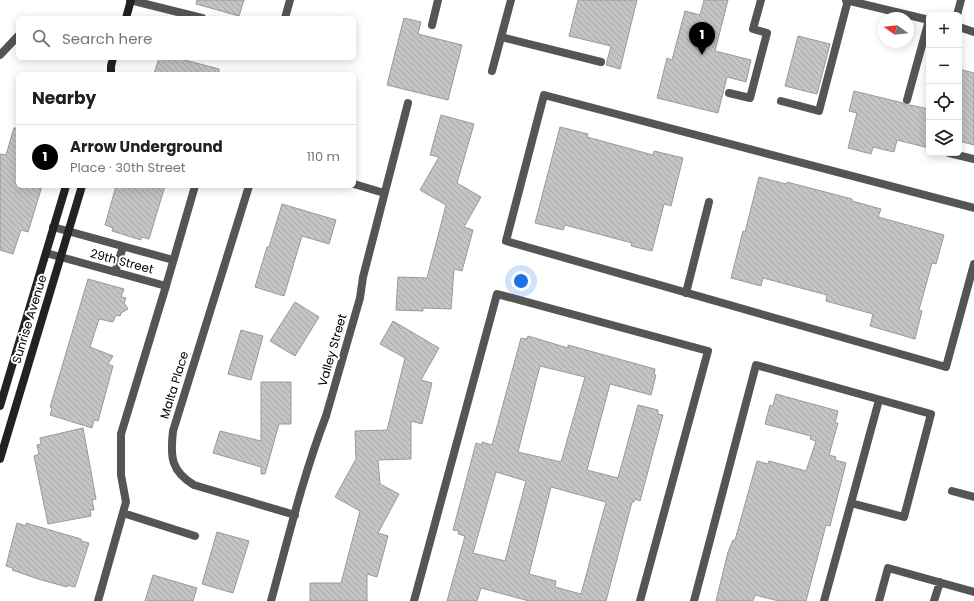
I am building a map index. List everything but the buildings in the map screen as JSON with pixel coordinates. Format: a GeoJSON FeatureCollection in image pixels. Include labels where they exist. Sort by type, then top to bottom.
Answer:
{"type":"FeatureCollection","features":[{"type":"Feature","properties":{"kind":"street"},"geometry":{"type":"LineString","coordinates":[[127,16],[131,0],[194,16]]}},
{"type":"Feature","properties":{"kind":"street"},"geometry":{"type":"LineString","coordinates":[[286,16],[290,0]]}},
{"type":"Feature","properties":{"kind":"street"},"geometry":{"type":"LineString","coordinates":[[432,25],[438,0]]}},
{"type":"Feature","properties":{"kind":"street"},"geometry":{"type":"LineString","coordinates":[[492,71],[511,0]]}},
{"type":"Feature","properties":{"kind":"street"},"geometry":{"type":"LineString","coordinates":[[729,92],[750,98],[767,33],[753,29],[761,0]]}},
{"type":"Feature","properties":{"kind":"street"},"geometry":{"type":"LineString","coordinates":[[781,101],[819,111],[847,0],[926,19]]}},
{"type":"Feature","properties":{"kind":"street"},"geometry":{"type":"LineString","coordinates":[[958,12],[961,0]]}},
{"type":"Feature","properties":{"kind":"street"},"geometry":{"type":"LineString","coordinates":[[962,29],[974,32]]}},
{"type":"Feature","properties":{"kind":"street"},"geometry":{"type":"LineString","coordinates":[[907,100],[926,31]]}},
{"type":"Feature","properties":{"kind":"street"},"geometry":{"type":"LineString","coordinates":[[502,37],[601,62]]}},
{"type":"Feature","properties":{"kind":"street"},"geometry":{"type":"LineString","coordinates":[[0,54],[16,38]]}},
{"type":"Feature","properties":{"kind":"street"},"geometry":{"type":"LineString","coordinates":[[974,208],[544,95],[506,241],[946,367],[970,294],[974,264]]}},
{"type":"Feature","properties":{"kind":"street","name":"Valley Street"},"geometry":{"type":"LineString","coordinates":[[271,601],[295,515],[319,434],[326,416],[360,298],[363,277],[408,103]]}},
{"type":"Feature","properties":{"kind":"street"},"geometry":{"type":"LineString","coordinates":[[962,156],[974,159]]}},
{"type":"Feature","properties":{"kind":"street"},"geometry":{"type":"LineString","coordinates":[[356,185],[384,193]]}},
{"type":"Feature","properties":{"kind":"street","name":"Sunrise Avenue"},"geometry":{"type":"LineString","coordinates":[[0,406],[3,384],[65,188]]}},
{"type":"Feature","properties":{"kind":"street","name":"Sunrise Avenue"},"geometry":{"type":"LineString","coordinates":[[0,459],[81,188]]}},
{"type":"Feature","properties":{"kind":"street","name":"29th Street"},"geometry":{"type":"LineString","coordinates":[[46,252],[166,286],[194,188]]}},
{"type":"Feature","properties":{"kind":"street","name":"Malta Place"},"geometry":{"type":"LineString","coordinates":[[248,188],[173,431],[171,446],[173,461],[177,471],[185,480],[194,485],[295,515]]}},
{"type":"Feature","properties":{"kind":"street"},"geometry":{"type":"LineString","coordinates":[[686,292],[709,202]]}},
{"type":"Feature","properties":{"kind":"street","name":"29th Street"},"geometry":{"type":"LineString","coordinates":[[53,227],[173,260]]}},
{"type":"Feature","properties":{"kind":"street"},"geometry":{"type":"LineString","coordinates":[[115,272],[123,247]]}},
{"type":"Feature","properties":{"kind":"street"},"geometry":{"type":"LineString","coordinates":[[98,601],[126,502],[121,475],[121,434],[166,286]]}},
{"type":"Feature","properties":{"kind":"street"},"geometry":{"type":"LineString","coordinates":[[414,601],[497,294],[708,351],[640,601]]}},
{"type":"Feature","properties":{"kind":"street"},"geometry":{"type":"LineString","coordinates":[[694,601],[756,365],[931,414],[904,517],[851,503]]}},
{"type":"Feature","properties":{"kind":"street"},"geometry":{"type":"LineString","coordinates":[[824,601],[879,400]]}},
{"type":"Feature","properties":{"kind":"street"},"geometry":{"type":"LineString","coordinates":[[952,491],[974,497]]}},
{"type":"Feature","properties":{"kind":"street"},"geometry":{"type":"LineString","coordinates":[[123,513],[195,536]]}},
{"type":"Feature","properties":{"kind":"street"},"geometry":{"type":"LineString","coordinates":[[879,601],[888,568],[974,592]]}},
{"type":"Feature","properties":{"kind":"street"},"geometry":{"type":"LineString","coordinates":[[934,601],[940,582]]}},
{"type":"Feature","properties":{"kind":"place","name":"Arrow Underground"},"geometry":{"type":"Point","coordinates":[702,55]}}]}
